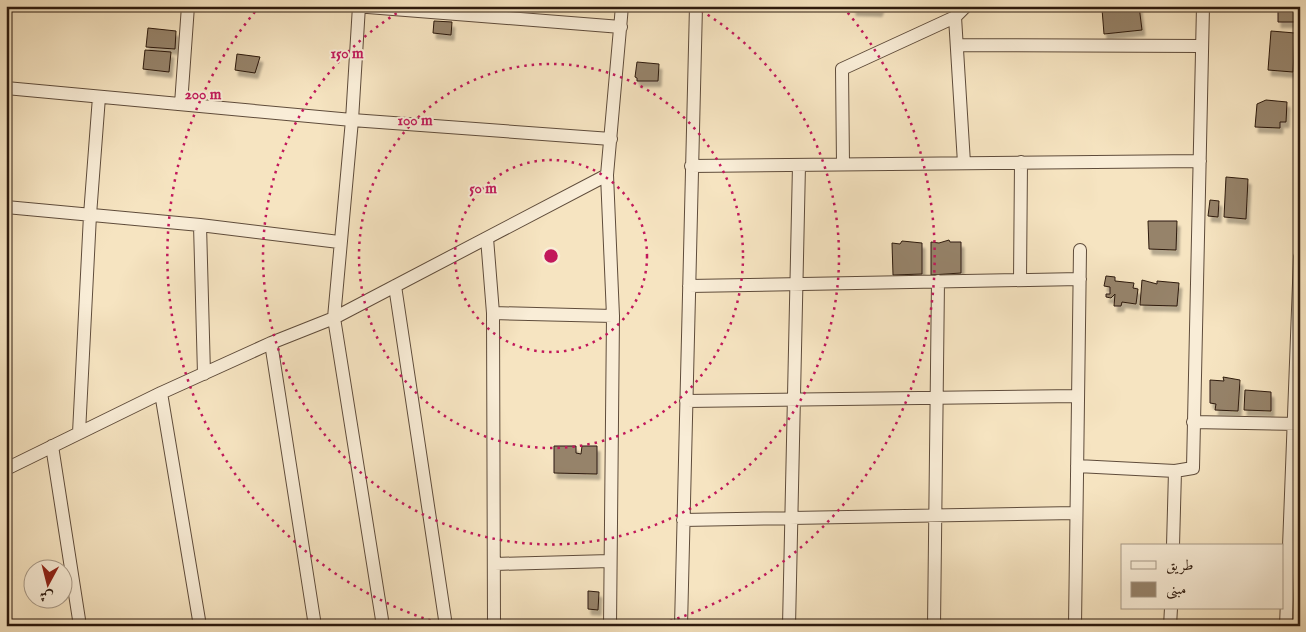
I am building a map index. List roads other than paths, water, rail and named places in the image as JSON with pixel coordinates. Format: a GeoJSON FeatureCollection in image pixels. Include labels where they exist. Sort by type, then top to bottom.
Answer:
{"type":"FeatureCollection","features":[{"type":"Feature","properties":{"kind":"street"},"geometry":{"type":"LineString","coordinates":[[181,104],[188,6]]}},
{"type":"Feature","properties":{"kind":"street"},"geometry":{"type":"LineString","coordinates":[[355,6],[621,27]]}},
{"type":"Feature","properties":{"kind":"street"},"geometry":{"type":"LineString","coordinates":[[359,6],[352,120],[334,318],[384,626]]}},
{"type":"Feature","properties":{"kind":"street"},"geometry":{"type":"LineString","coordinates":[[610,626],[612,316],[607,175],[622,6]]}},
{"type":"Feature","properties":{"kind":"street"},"geometry":{"type":"LineString","coordinates":[[681,626],[696,6]]}},
{"type":"Feature","properties":{"kind":"street"},"geometry":{"type":"LineString","coordinates":[[843,164],[842,69],[955,18],[966,6]]}},
{"type":"Feature","properties":{"kind":"street"},"geometry":{"type":"LineString","coordinates":[[1077,466],[1175,472],[1193,468],[1203,6]]}},
{"type":"Feature","properties":{"kind":"street"},"geometry":{"type":"LineString","coordinates":[[955,18],[964,163]]}},
{"type":"Feature","properties":{"kind":"street"},"geometry":{"type":"LineString","coordinates":[[957,45],[1202,46]]}},
{"type":"Feature","properties":{"kind":"street"},"geometry":{"type":"LineString","coordinates":[[6,88],[352,120],[611,139]]}},
{"type":"Feature","properties":{"kind":"street"},"geometry":{"type":"LineString","coordinates":[[79,433],[90,214],[99,97]]}},
{"type":"Feature","properties":{"kind":"street"},"geometry":{"type":"LineString","coordinates":[[691,166],[1200,161]]}},
{"type":"Feature","properties":{"kind":"street"},"geometry":{"type":"LineString","coordinates":[[1020,280],[1021,162]]}},
{"type":"Feature","properties":{"kind":"street"},"geometry":{"type":"LineString","coordinates":[[789,626],[799,165]]}},
{"type":"Feature","properties":{"kind":"street"},"geometry":{"type":"LineString","coordinates":[[6,469],[162,393],[271,343],[334,318],[607,175]]}},
{"type":"Feature","properties":{"kind":"street"},"geometry":{"type":"LineString","coordinates":[[6,207],[200,225],[340,242]]}},
{"type":"Feature","properties":{"kind":"street"},"geometry":{"type":"LineString","coordinates":[[200,225],[204,374]]}},
{"type":"Feature","properties":{"kind":"street"},"geometry":{"type":"LineString","coordinates":[[488,238],[493,313],[494,626]]}},
{"type":"Feature","properties":{"kind":"street"},"geometry":{"type":"LineString","coordinates":[[1075,626],[1080,250]]}},
{"type":"Feature","properties":{"kind":"street"},"geometry":{"type":"LineString","coordinates":[[1286,626],[1296,424],[1300,257]]}},
{"type":"Feature","properties":{"kind":"street"},"geometry":{"type":"LineString","coordinates":[[689,286],[1080,279]]}},
{"type":"Feature","properties":{"kind":"street"},"geometry":{"type":"LineString","coordinates":[[934,626],[938,281]]}},
{"type":"Feature","properties":{"kind":"street"},"geometry":{"type":"LineString","coordinates":[[396,286],[446,626]]}},
{"type":"Feature","properties":{"kind":"street"},"geometry":{"type":"LineString","coordinates":[[493,313],[612,316]]}},
{"type":"Feature","properties":{"kind":"street"},"geometry":{"type":"LineString","coordinates":[[271,343],[315,626]]}},
{"type":"Feature","properties":{"kind":"street"},"geometry":{"type":"LineString","coordinates":[[162,393],[200,626]]}},
{"type":"Feature","properties":{"kind":"street"},"geometry":{"type":"LineString","coordinates":[[686,400],[1078,396]]}},
{"type":"Feature","properties":{"kind":"street"},"geometry":{"type":"LineString","coordinates":[[1193,422],[1296,424]]}},
{"type":"Feature","properties":{"kind":"street"},"geometry":{"type":"LineString","coordinates":[[52,446],[80,626]]}},
{"type":"Feature","properties":{"kind":"street"},"geometry":{"type":"LineString","coordinates":[[1173,544],[1175,472]]}},
{"type":"Feature","properties":{"kind":"street"},"geometry":{"type":"LineString","coordinates":[[683,520],[1076,513]]}},
{"type":"Feature","properties":{"kind":"street"},"geometry":{"type":"LineString","coordinates":[[495,564],[610,561]]}},
{"type":"Feature","properties":{"kind":"street"},"geometry":{"type":"LineString","coordinates":[[1170,626],[1171,610]]}}]}
